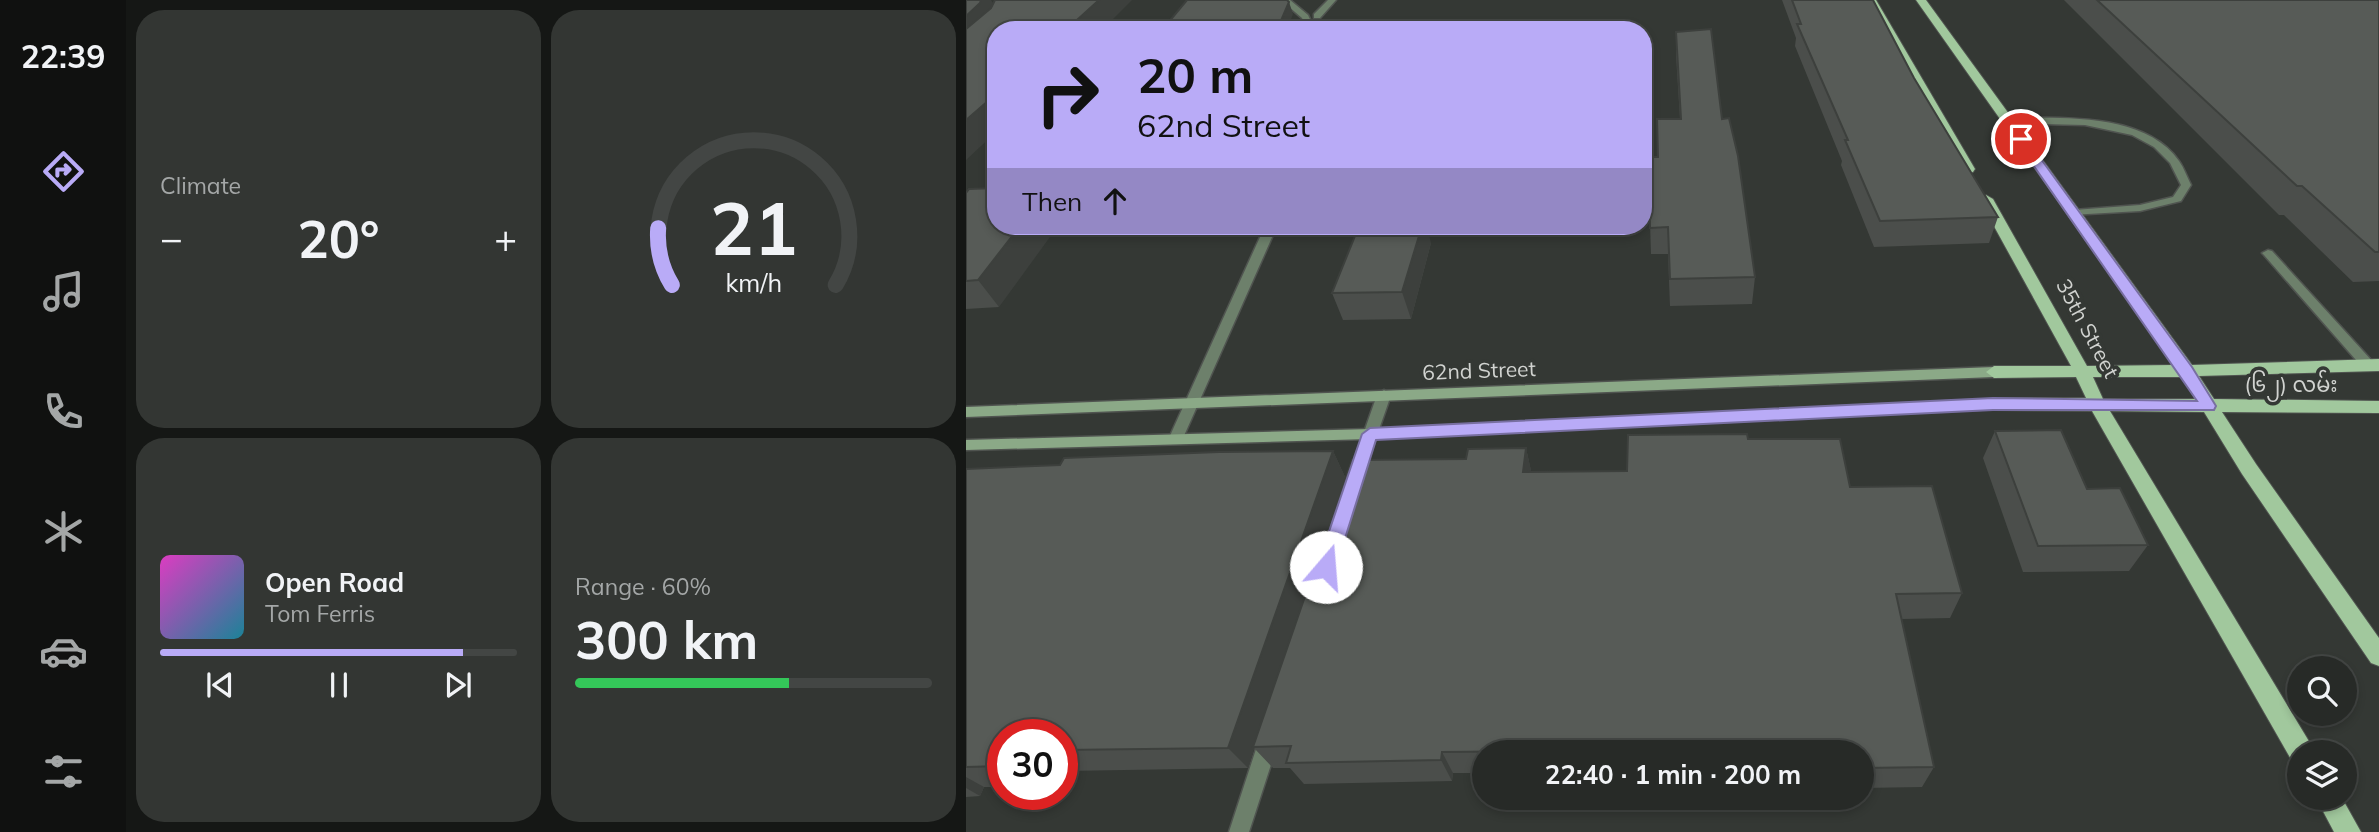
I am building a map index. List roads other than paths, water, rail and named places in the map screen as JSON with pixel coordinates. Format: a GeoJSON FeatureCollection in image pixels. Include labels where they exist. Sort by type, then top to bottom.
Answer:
{"type":"FeatureCollection","features":[{"type":"Feature","properties":{"kind":"main road","name":"35th Street"},"geometry":{"type":"LineString","coordinates":[[1871,0],[2082,371],[2097,404],[2294,740]]}},
{"type":"Feature","properties":{"kind":"main road"},"geometry":{"type":"LineString","coordinates":[[1921,0],[2187,371],[2208,406],[2379,656]]}},
{"type":"Feature","properties":{"kind":"main road","name":"(၆၂) လမ်း"},"geometry":{"type":"LineString","coordinates":[[1994,372],[2187,371],[2373,365]]}},
{"type":"Feature","properties":{"kind":"main road","name":"62nd Street"},"geometry":{"type":"LineString","coordinates":[[966,412],[1994,372]]}},
{"type":"Feature","properties":{"kind":"main road","name":"(၆၂) လမ်း"},"geometry":{"type":"LineString","coordinates":[[1993,404],[2379,407]]}},
{"type":"Feature","properties":{"kind":"main road"},"geometry":{"type":"LineString","coordinates":[[966,445],[1370,434],[1993,404]]}},
{"type":"Feature","properties":{"kind":"main road"},"geometry":{"type":"LineString","coordinates":[[2335,810],[2348,832]]}},
{"type":"Feature","properties":{"kind":"street"},"geometry":{"type":"LineString","coordinates":[[1285,0],[1305,17],[1306,21]]}},
{"type":"Feature","properties":{"kind":"street"},"geometry":{"type":"LineString","coordinates":[[1317,16],[1332,0]]}},
{"type":"Feature","properties":{"kind":"street"},"geometry":{"type":"LineString","coordinates":[[2007,121],[2067,121],[2125,129],[2168,153],[2180,167],[2186,185],[2177,199],[2140,208],[2074,214]]}},
{"type":"Feature","properties":{"kind":"street"},"geometry":{"type":"LineString","coordinates":[[1175,438],[1267,235]]}},
{"type":"Feature","properties":{"kind":"street"},"geometry":{"type":"LineString","coordinates":[[2268,253],[2373,365]]}},
{"type":"Feature","properties":{"kind":"street"},"geometry":{"type":"LineString","coordinates":[[1348,500],[1384,395]]}},
{"type":"Feature","properties":{"kind":"street"},"geometry":{"type":"LineString","coordinates":[[1239,832],[1274,726]]}}]}
